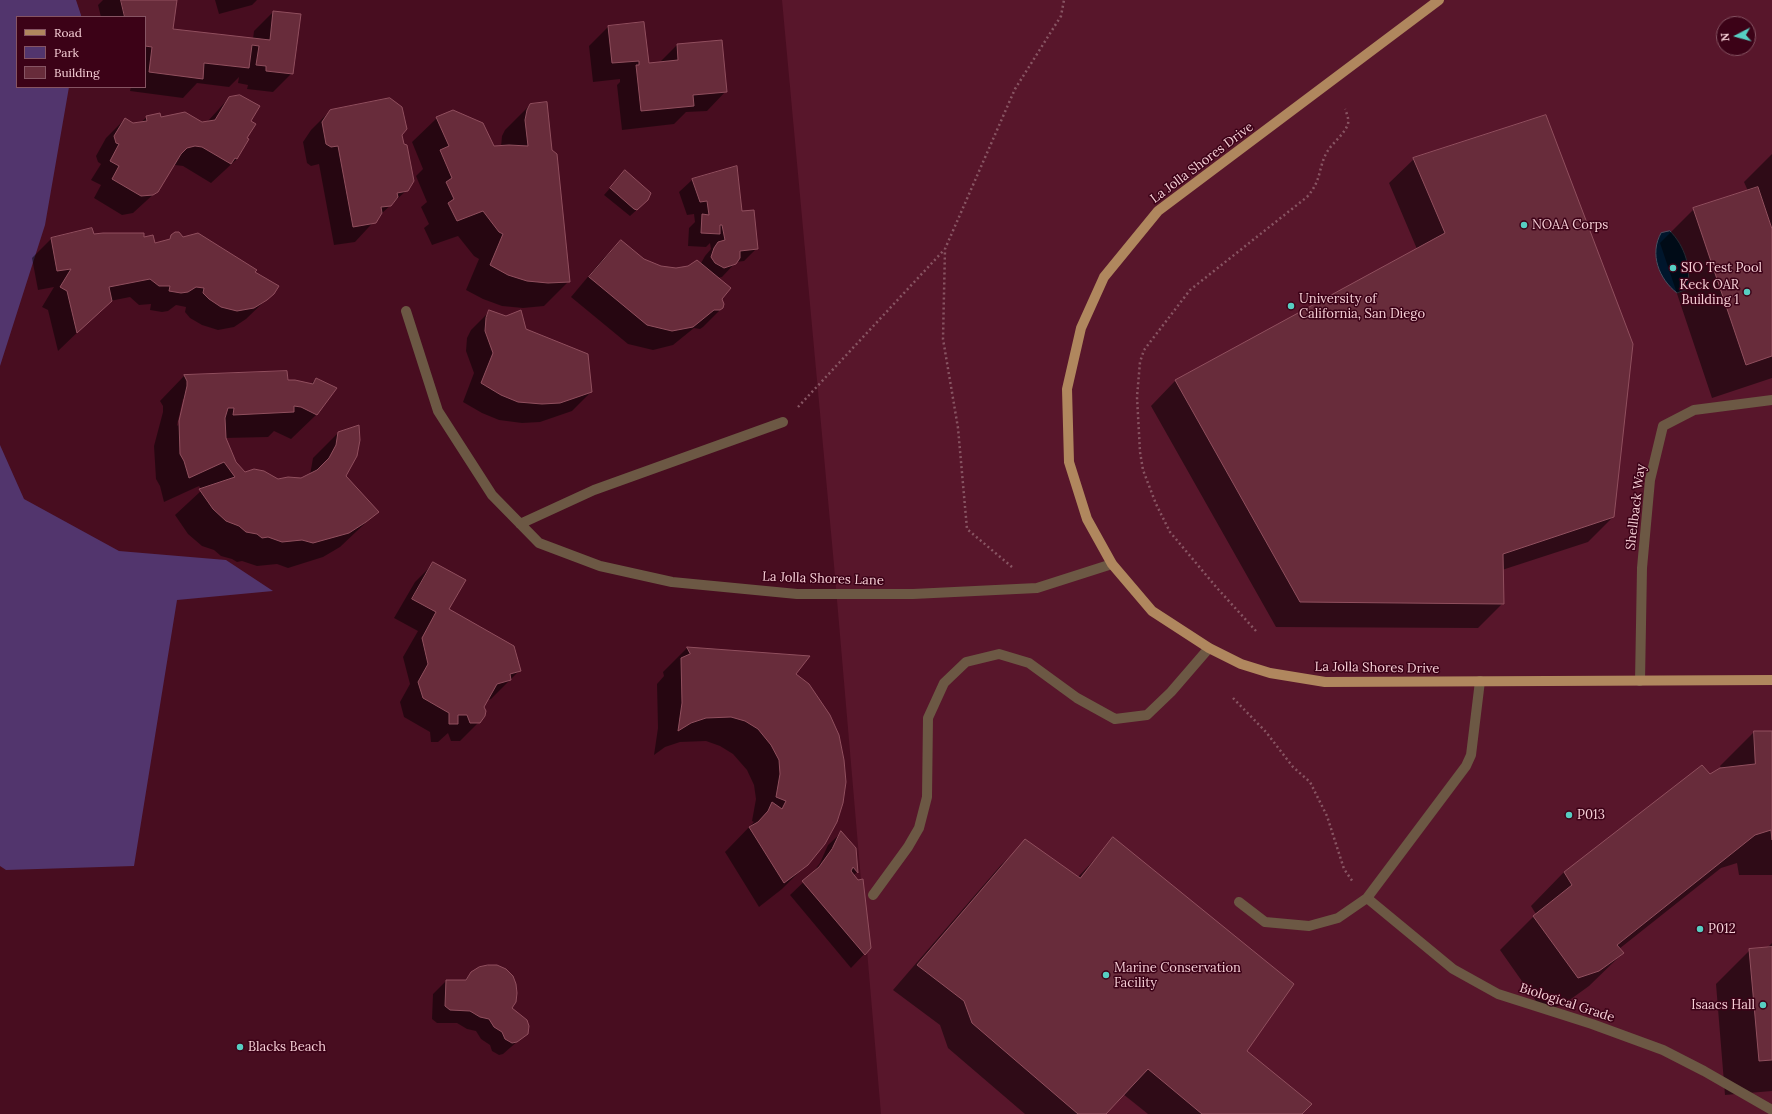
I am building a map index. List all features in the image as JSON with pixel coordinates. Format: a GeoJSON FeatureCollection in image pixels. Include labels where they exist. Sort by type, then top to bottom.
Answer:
{"type":"FeatureCollection","features":[{"type":"Feature","properties":{"kind":"main road","name":"La Jolla Shores Drive"},"geometry":{"type":"LineString","coordinates":[[1439,0],[1158,212],[1104,277],[1081,328],[1067,389],[1069,462],[1087,518],[1112,564],[1152,611],[1209,648],[1241,664],[1262,671],[1325,682],[1772,680]]}},
{"type":"Feature","properties":{"kind":"street","name":"La Jolla Shores Lane"},"geometry":{"type":"LineString","coordinates":[[406,311],[438,411],[492,495],[539,544],[600,566],[672,582],[797,594],[914,594],[1037,588],[1112,564]]}},
{"type":"Feature","properties":{"kind":"street","name":"Shellback Way"},"geometry":{"type":"LineString","coordinates":[[1640,681],[1642,568],[1650,480],[1662,426],[1694,410],[1772,400]]}},
{"type":"Feature","properties":{"kind":"street"},"geometry":{"type":"LineString","coordinates":[[520,524],[594,490],[784,422]]}},
{"type":"Feature","properties":{"kind":"street"},"geometry":{"type":"LineString","coordinates":[[873,895],[908,847],[919,828],[926,797],[928,718],[944,683],[966,662],[999,654],[1029,664],[1077,698],[1115,719],[1148,715],[1172,692],[1209,648]]}},
{"type":"Feature","properties":{"kind":"street"},"geometry":{"type":"LineString","coordinates":[[1239,902],[1265,922],[1308,926],[1338,918],[1367,898],[1466,766],[1471,755],[1480,681]]}},
{"type":"Feature","properties":{"kind":"street","name":"Biological Grade"},"geometry":{"type":"LineString","coordinates":[[1367,898],[1453,968],[1498,994],[1592,1024],[1663,1050],[1704,1071],[1772,1110]]}},
{"type":"Feature","properties":{"kind":"path"},"geometry":{"type":"LineString","coordinates":[[784,422],[945,249],[1015,88],[1061,16],[1064,0]]}},
{"type":"Feature","properties":{"kind":"path"},"geometry":{"type":"LineString","coordinates":[[1256,631],[1217,588],[1170,532],[1156,504],[1143,470],[1139,444],[1137,397],[1140,362],[1144,350],[1190,290],[1307,197],[1312,191],[1317,184],[1326,153],[1345,130],[1348,122],[1345,109]]}},
{"type":"Feature","properties":{"kind":"path"},"geometry":{"type":"LineString","coordinates":[[945,249],[943,340],[958,428],[966,529],[1037,588]]}},
{"type":"Feature","properties":{"kind":"path"},"geometry":{"type":"LineString","coordinates":[[1234,698],[1266,732],[1293,767],[1310,782],[1327,816],[1344,868],[1349,878]]}},
{"type":"Feature","properties":{"kind":"shaded area","name":"University of California, San Diego"},"geometry":{"type":"Polygon","coordinates":[[[782,0],[1772,0],[1772,1114],[881,1114],[834,565],[782,0]]]}},
{"type":"Feature","properties":{"kind":"green space"},"geometry":{"type":"Polygon","coordinates":[[[0,0],[76,0],[81,16],[16,16],[16,88],[69,88],[45,225],[0,366],[0,0]]]}},
{"type":"Feature","properties":{"kind":"green space"},"geometry":{"type":"Polygon","coordinates":[[[0,445],[24,499],[119,551],[226,560],[273,591],[177,600],[134,866],[6,870],[0,866],[0,445]]]}},
{"type":"Feature","properties":{"kind":"water","name":"SIO Test Pool"},"geometry":{"type":"Polygon","coordinates":[[[1670,231],[1680,244],[1686,258],[1689,274],[1687,289],[1677,293],[1665,281],[1656,258],[1656,249],[1661,233],[1670,231]]]}},
{"type":"Feature","properties":{"kind":"building"},"geometry":{"type":"Polygon","coordinates":[[[121,0],[177,0],[173,29],[270,40],[273,11],[301,14],[293,74],[266,71],[266,66],[256,65],[259,46],[252,45],[249,68],[204,63],[203,79],[149,72],[152,47],[146,46],[146,16],[125,16],[121,0]]]}},
{"type":"Feature","properties":{"kind":"building"},"geometry":{"type":"Polygon","coordinates":[[[644,22],[649,63],[678,60],[677,44],[722,40],[727,92],[693,95],[694,106],[641,111],[636,65],[639,65],[639,61],[612,63],[608,26],[644,22]]]}},
{"type":"Feature","properties":{"kind":"building"},"geometry":{"type":"Polygon","coordinates":[[[240,95],[260,106],[251,121],[256,124],[247,138],[249,139],[237,159],[235,158],[231,164],[202,147],[195,146],[187,148],[181,154],[158,192],[153,195],[141,196],[112,179],[119,166],[110,161],[119,144],[116,143],[114,136],[125,118],[133,123],[147,121],[146,116],[160,113],[161,117],[185,112],[202,122],[215,120],[229,97],[240,95]]]}},
{"type":"Feature","properties":{"kind":"building"},"geometry":{"type":"Polygon","coordinates":[[[390,98],[402,107],[407,129],[402,135],[404,144],[407,145],[414,181],[408,191],[397,193],[398,197],[391,206],[381,207],[382,213],[376,223],[353,227],[338,146],[331,147],[326,144],[322,122],[330,110],[390,98]]]}},
{"type":"Feature","properties":{"kind":"building"},"geometry":{"type":"Polygon","coordinates":[[[547,102],[552,150],[557,154],[570,282],[548,283],[527,281],[508,275],[490,265],[503,234],[499,232],[483,211],[457,221],[448,203],[454,199],[446,182],[452,178],[440,150],[449,146],[436,117],[453,110],[483,123],[494,146],[528,146],[525,120],[527,110],[530,104],[547,102]]]}},
{"type":"Feature","properties":{"kind":"building"},"geometry":{"type":"Polygon","coordinates":[[[1546,115],[1633,344],[1614,517],[1503,554],[1504,604],[1300,602],[1175,380],[1445,233],[1413,158],[1546,115]]]}},
{"type":"Feature","properties":{"kind":"building"},"geometry":{"type":"Polygon","coordinates":[[[737,166],[742,211],[754,210],[758,249],[740,251],[740,258],[736,264],[724,268],[715,263],[711,257],[718,242],[725,240],[722,225],[720,225],[720,234],[701,233],[702,214],[709,215],[707,201],[700,202],[692,179],[737,166]]]}},
{"type":"Feature","properties":{"kind":"building"},"geometry":{"type":"Polygon","coordinates":[[[625,170],[651,193],[648,200],[637,210],[610,188],[625,170]]]}},
{"type":"Feature","properties":{"kind":"building","name":"Keck OAR Building 1"},"geometry":{"type":"Polygon","coordinates":[[[1758,187],[1772,229],[1772,356],[1746,365],[1693,208],[1758,187]]]}},
{"type":"Feature","properties":{"kind":"building"},"geometry":{"type":"Polygon","coordinates":[[[92,228],[94,234],[144,233],[144,237],[153,235],[155,243],[170,239],[171,235],[175,232],[179,232],[183,237],[198,233],[257,270],[255,272],[279,286],[274,294],[254,308],[237,311],[221,307],[209,299],[203,293],[204,288],[196,287],[188,292],[181,293],[169,291],[170,286],[159,286],[150,279],[109,287],[112,301],[77,333],[67,291],[60,287],[71,269],[57,271],[51,238],[92,228]]]}},
{"type":"Feature","properties":{"kind":"building"},"geometry":{"type":"Polygon","coordinates":[[[621,240],[644,259],[661,266],[676,268],[688,266],[697,260],[731,288],[722,299],[724,304],[723,308],[720,310],[714,310],[693,327],[672,331],[647,325],[589,277],[621,240]]]}},
{"type":"Feature","properties":{"kind":"building"},"geometry":{"type":"Polygon","coordinates":[[[489,310],[506,316],[521,310],[526,329],[588,354],[592,392],[560,403],[542,404],[518,402],[501,395],[481,383],[493,353],[485,331],[486,318],[489,310]]]}},
{"type":"Feature","properties":{"kind":"building"},"geometry":{"type":"Polygon","coordinates":[[[287,371],[288,380],[313,384],[316,378],[337,388],[317,415],[301,407],[294,406],[294,412],[233,415],[234,408],[228,408],[225,418],[226,438],[236,462],[245,472],[254,469],[264,471],[278,479],[288,477],[301,478],[317,470],[329,458],[336,445],[338,432],[359,425],[360,440],[357,456],[346,476],[379,512],[349,533],[313,543],[302,540],[282,542],[268,537],[262,538],[257,534],[246,532],[239,526],[226,521],[213,509],[199,489],[235,477],[224,462],[189,478],[184,461],[180,454],[179,421],[187,386],[187,381],[184,375],[287,371]]]}},
{"type":"Feature","properties":{"kind":"building"},"geometry":{"type":"Polygon","coordinates":[[[433,562],[466,580],[449,609],[514,646],[521,671],[510,674],[511,680],[497,684],[484,707],[486,711],[485,716],[480,723],[470,723],[467,715],[458,715],[458,724],[449,724],[449,713],[423,698],[418,682],[428,664],[422,638],[436,612],[412,599],[433,562]]]}},
{"type":"Feature","properties":{"kind":"building"},"geometry":{"type":"Polygon","coordinates":[[[687,647],[810,656],[796,674],[809,684],[830,715],[839,735],[844,760],[846,782],[843,803],[837,822],[825,844],[808,865],[784,883],[749,827],[758,822],[768,811],[772,802],[782,809],[786,801],[776,797],[780,774],[779,760],[771,745],[758,729],[745,721],[731,717],[706,718],[691,723],[678,731],[682,703],[681,658],[690,654],[687,647]]]}},
{"type":"Feature","properties":{"kind":"building"},"geometry":{"type":"Polygon","coordinates":[[[1754,731],[1772,731],[1772,840],[1771,830],[1755,835],[1617,945],[1624,953],[1599,971],[1578,978],[1533,916],[1572,885],[1564,872],[1702,765],[1710,774],[1720,768],[1755,764],[1754,731]]]}},
{"type":"Feature","properties":{"kind":"building"},"geometry":{"type":"Polygon","coordinates":[[[841,831],[856,848],[858,873],[853,867],[851,871],[858,880],[863,879],[871,948],[865,955],[802,881],[819,867],[832,849],[841,831]]]}},
{"type":"Feature","properties":{"kind":"building","name":"Marine Conservation Facility"},"geometry":{"type":"Polygon","coordinates":[[[1113,837],[1294,984],[1247,1051],[1312,1104],[1302,1114],[1202,1114],[1148,1069],[1106,1114],[1078,1114],[972,1023],[964,1001],[917,965],[1025,839],[1080,878],[1113,837]]]}},
{"type":"Feature","properties":{"kind":"building","name":"Isaacs Hall"},"geometry":{"type":"Polygon","coordinates":[[[1772,947],[1772,1060],[1759,1061],[1749,949],[1772,947]]]}},
{"type":"Feature","properties":{"kind":"building"},"geometry":{"type":"Polygon","coordinates":[[[497,965],[506,969],[513,976],[517,993],[516,1002],[512,1008],[527,1020],[529,1026],[528,1034],[517,1042],[512,1043],[505,1039],[502,1032],[494,1027],[489,1019],[480,1017],[470,1011],[450,1010],[445,1006],[446,980],[466,980],[471,972],[479,967],[497,965]]]}},
{"type":"Feature","properties":{"kind":"place","name":"NOAA Corps"},"geometry":{"type":"Point","coordinates":[1524,225]}},
{"type":"Feature","properties":{"kind":"place","name":"SIO Test Pool"},"geometry":{"type":"Point","coordinates":[1673,268]}},
{"type":"Feature","properties":{"kind":"place","name":"Keck OAR Building 1"},"geometry":{"type":"Point","coordinates":[1747,292]}},
{"type":"Feature","properties":{"kind":"place","name":"University of California, San Diego"},"geometry":{"type":"Point","coordinates":[1291,306]}},
{"type":"Feature","properties":{"kind":"place","name":"P013"},"geometry":{"type":"Point","coordinates":[1569,815]}},
{"type":"Feature","properties":{"kind":"place","name":"P012"},"geometry":{"type":"Point","coordinates":[1700,929]}},
{"type":"Feature","properties":{"kind":"place","name":"Marine Conservation Facility"},"geometry":{"type":"Point","coordinates":[1106,975]}},
{"type":"Feature","properties":{"kind":"place","name":"Isaacs Hall"},"geometry":{"type":"Point","coordinates":[1763,1005]}},
{"type":"Feature","properties":{"kind":"place","name":"Blacks Beach"},"geometry":{"type":"Point","coordinates":[240,1047]}}]}
